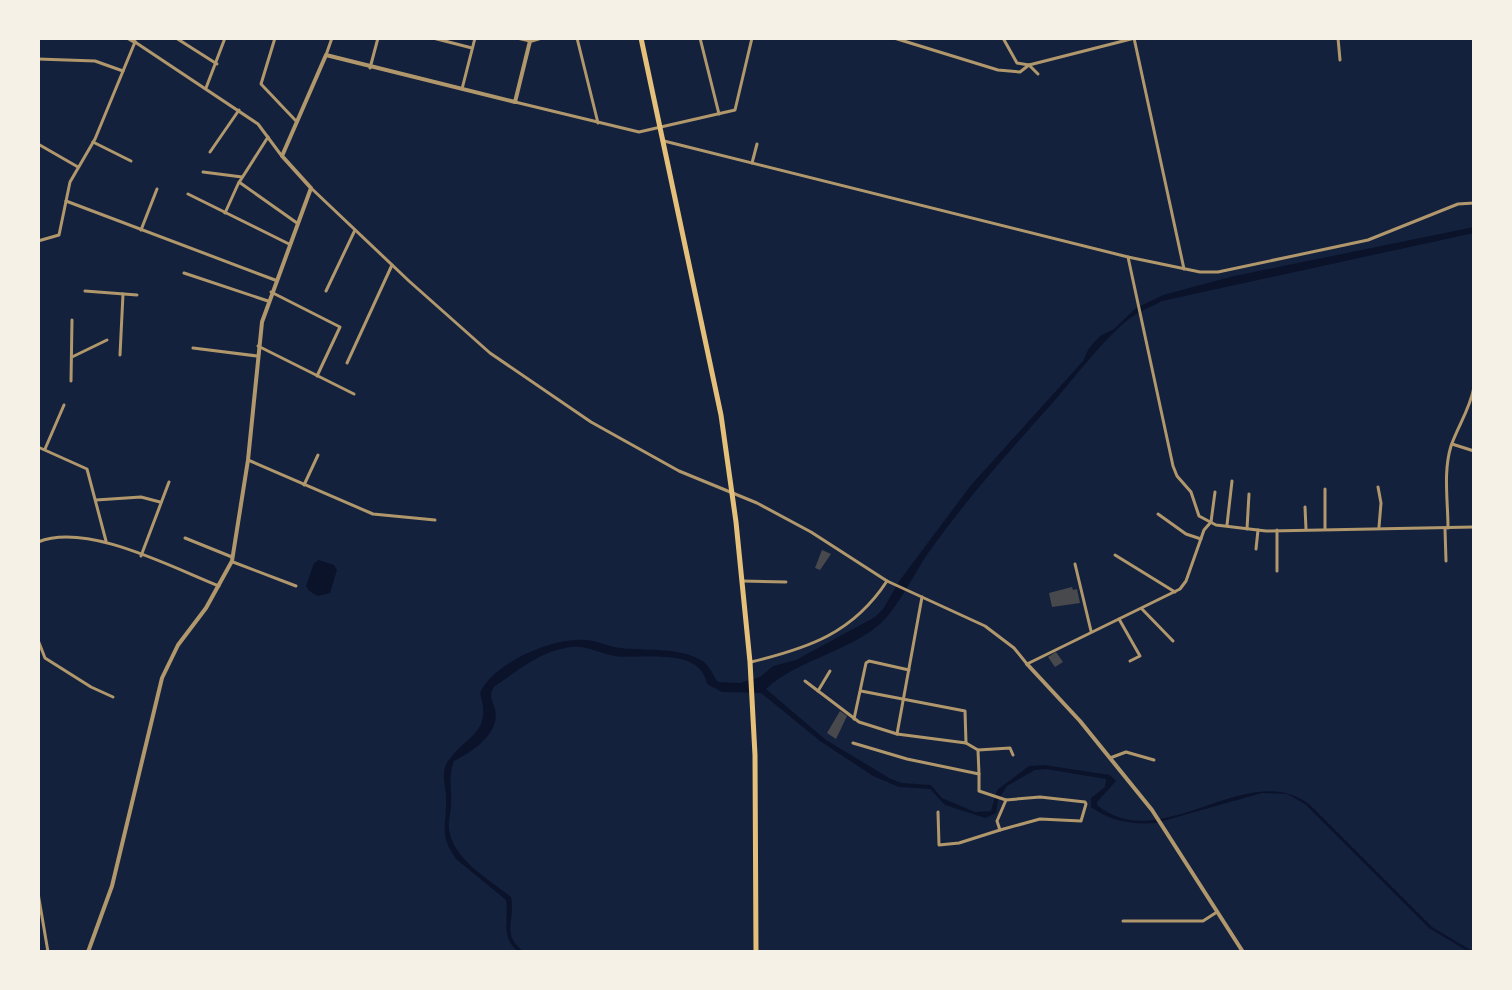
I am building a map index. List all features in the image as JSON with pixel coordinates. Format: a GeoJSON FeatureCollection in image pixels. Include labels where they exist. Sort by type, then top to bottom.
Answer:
{"type":"FeatureCollection","features":[{"type":"Feature","properties":{"kind":"main road"},"geometry":{"type":"LineString","coordinates":[[641,38],[721,415],[732,495],[750,662],[757,826],[756,952]]}},
{"type":"Feature","properties":{"kind":"street"},"geometry":{"type":"LineString","coordinates":[[128,38],[258,124],[311,188],[392,264],[490,353],[570,408],[627,445],[732,495],[757,503],[811,532],[887,581],[971,618],[998,634],[1110,758],[1152,810],[1243,952]]}},
{"type":"Feature","properties":{"kind":"street"},"geometry":{"type":"LineString","coordinates":[[176,38],[217,64]]}},
{"type":"Feature","properties":{"kind":"street"},"geometry":{"type":"LineString","coordinates":[[206,88],[225,38]]}},
{"type":"Feature","properties":{"kind":"street"},"geometry":{"type":"LineString","coordinates":[[275,38],[261,84],[298,122]]}},
{"type":"Feature","properties":{"kind":"street"},"geometry":{"type":"LineString","coordinates":[[282,156],[332,38]]}},
{"type":"Feature","properties":{"kind":"street"},"geometry":{"type":"LineString","coordinates":[[370,68],[378,38]]}},
{"type":"Feature","properties":{"kind":"street"},"geometry":{"type":"LineString","coordinates":[[433,38],[473,48]]}},
{"type":"Feature","properties":{"kind":"street"},"geometry":{"type":"LineString","coordinates":[[462,90],[475,38]]}},
{"type":"Feature","properties":{"kind":"street"},"geometry":{"type":"LineString","coordinates":[[517,38],[540,38]]}},
{"type":"Feature","properties":{"kind":"street"},"geometry":{"type":"LineString","coordinates":[[577,38],[598,123]]}},
{"type":"Feature","properties":{"kind":"street"},"geometry":{"type":"LineString","coordinates":[[700,38],[719,114]]}},
{"type":"Feature","properties":{"kind":"street"},"geometry":{"type":"LineString","coordinates":[[326,55],[639,132],[735,110],[752,38]]}},
{"type":"Feature","properties":{"kind":"street"},"geometry":{"type":"LineString","coordinates":[[894,38],[998,70],[1020,72],[1029,65],[1134,38],[1184,269]]}},
{"type":"Feature","properties":{"kind":"street"},"geometry":{"type":"LineString","coordinates":[[1003,38],[1017,63],[1029,65],[1038,74]]}},
{"type":"Feature","properties":{"kind":"street"},"geometry":{"type":"LineString","coordinates":[[1338,38],[1340,60]]}},
{"type":"Feature","properties":{"kind":"street"},"geometry":{"type":"LineString","coordinates":[[515,102],[530,40]]}},
{"type":"Feature","properties":{"kind":"street"},"geometry":{"type":"LineString","coordinates":[[38,241],[59,235],[70,182],[93,142],[135,42]]}},
{"type":"Feature","properties":{"kind":"street"},"geometry":{"type":"LineString","coordinates":[[38,59],[95,61],[123,71]]}},
{"type":"Feature","properties":{"kind":"street"},"geometry":{"type":"LineString","coordinates":[[210,152],[239,110]]}},
{"type":"Feature","properties":{"kind":"street"},"geometry":{"type":"LineString","coordinates":[[225,213],[239,182],[268,137]]}},
{"type":"Feature","properties":{"kind":"street"},"geometry":{"type":"LineString","coordinates":[[663,140],[1128,257],[1184,269],[1218,272],[1368,240],[1458,204],[1474,203]]}},
{"type":"Feature","properties":{"kind":"street"},"geometry":{"type":"LineString","coordinates":[[93,142],[131,161]]}},
{"type":"Feature","properties":{"kind":"street"},"geometry":{"type":"LineString","coordinates":[[38,144],[78,167]]}},
{"type":"Feature","properties":{"kind":"street"},"geometry":{"type":"LineString","coordinates":[[752,163],[757,144]]}},
{"type":"Feature","properties":{"kind":"street"},"geometry":{"type":"LineString","coordinates":[[203,172],[242,177]]}},
{"type":"Feature","properties":{"kind":"street"},"geometry":{"type":"LineString","coordinates":[[239,182],[297,223]]}},
{"type":"Feature","properties":{"kind":"street"},"geometry":{"type":"LineString","coordinates":[[88,952],[112,886],[162,678],[178,645],[219,586],[232,559],[248,460],[258,346],[275,280],[311,188]]}},
{"type":"Feature","properties":{"kind":"street"},"geometry":{"type":"LineString","coordinates":[[141,231],[157,189]]}},
{"type":"Feature","properties":{"kind":"street"},"geometry":{"type":"LineString","coordinates":[[188,194],[289,244]]}},
{"type":"Feature","properties":{"kind":"street"},"geometry":{"type":"LineString","coordinates":[[66,201],[275,280]]}},
{"type":"Feature","properties":{"kind":"street"},"geometry":{"type":"LineString","coordinates":[[326,291],[355,229]]}},
{"type":"Feature","properties":{"kind":"street"},"geometry":{"type":"LineString","coordinates":[[1128,257],[1174,472],[1191,492],[1199,516],[1227,526],[1258,530],[1474,527]]}},
{"type":"Feature","properties":{"kind":"street"},"geometry":{"type":"LineString","coordinates":[[347,363],[392,264]]}},
{"type":"Feature","properties":{"kind":"street"},"geometry":{"type":"LineString","coordinates":[[184,273],[268,301]]}},
{"type":"Feature","properties":{"kind":"street"},"geometry":{"type":"LineString","coordinates":[[85,291],[137,295]]}},
{"type":"Feature","properties":{"kind":"street"},"geometry":{"type":"LineString","coordinates":[[271,292],[340,327],[317,376]]}},
{"type":"Feature","properties":{"kind":"street"},"geometry":{"type":"LineString","coordinates":[[120,355],[123,294]]}},
{"type":"Feature","properties":{"kind":"street"},"geometry":{"type":"LineString","coordinates":[[71,381],[72,320]]}},
{"type":"Feature","properties":{"kind":"street"},"geometry":{"type":"LineString","coordinates":[[72,357],[107,340]]}},
{"type":"Feature","properties":{"kind":"street"},"geometry":{"type":"LineString","coordinates":[[258,346],[354,394]]}},
{"type":"Feature","properties":{"kind":"street"},"geometry":{"type":"LineString","coordinates":[[193,348],[257,356]]}},
{"type":"Feature","properties":{"kind":"street"},"geometry":{"type":"LineString","coordinates":[[1446,561],[1446,467],[1474,387]]}},
{"type":"Feature","properties":{"kind":"street"},"geometry":{"type":"LineString","coordinates":[[45,449],[64,405]]}},
{"type":"Feature","properties":{"kind":"street"},"geometry":{"type":"LineString","coordinates":[[1452,444],[1474,451]]}},
{"type":"Feature","properties":{"kind":"street"},"geometry":{"type":"LineString","coordinates":[[38,447],[87,469],[106,541]]}},
{"type":"Feature","properties":{"kind":"street"},"geometry":{"type":"LineString","coordinates":[[304,485],[318,455]]}},
{"type":"Feature","properties":{"kind":"street"},"geometry":{"type":"LineString","coordinates":[[248,460],[373,514],[435,520]]}},
{"type":"Feature","properties":{"kind":"street"},"geometry":{"type":"LineString","coordinates":[[1227,526],[1232,481]]}},
{"type":"Feature","properties":{"kind":"street"},"geometry":{"type":"LineString","coordinates":[[141,556],[169,482]]}},
{"type":"Feature","properties":{"kind":"street"},"geometry":{"type":"LineString","coordinates":[[1378,487],[1381,503],[1379,527]]}},
{"type":"Feature","properties":{"kind":"street"},"geometry":{"type":"LineString","coordinates":[[1325,489],[1325,529]]}},
{"type":"Feature","properties":{"kind":"street"},"geometry":{"type":"LineString","coordinates":[[1027,664],[1175,592],[1186,581],[1207,524],[1211,522],[1215,492]]}},
{"type":"Feature","properties":{"kind":"street"},"geometry":{"type":"LineString","coordinates":[[1247,529],[1249,494]]}},
{"type":"Feature","properties":{"kind":"street"},"geometry":{"type":"LineString","coordinates":[[96,500],[141,497],[161,503]]}},
{"type":"Feature","properties":{"kind":"street"},"geometry":{"type":"LineString","coordinates":[[1305,507],[1306,529]]}},
{"type":"Feature","properties":{"kind":"street"},"geometry":{"type":"LineString","coordinates":[[1158,514],[1186,534],[1201,539]]}},
{"type":"Feature","properties":{"kind":"street"},"geometry":{"type":"LineString","coordinates":[[1256,549],[1258,530]]}},
{"type":"Feature","properties":{"kind":"street"},"geometry":{"type":"LineString","coordinates":[[1277,530],[1277,571]]}},
{"type":"Feature","properties":{"kind":"street"},"geometry":{"type":"LineString","coordinates":[[38,542],[68,535],[106,541],[219,586]]}},
{"type":"Feature","properties":{"kind":"street"},"geometry":{"type":"LineString","coordinates":[[185,538],[296,586]]}},
{"type":"Feature","properties":{"kind":"street"},"geometry":{"type":"LineString","coordinates":[[1115,555],[1175,592]]}},
{"type":"Feature","properties":{"kind":"street"},"geometry":{"type":"LineString","coordinates":[[1075,564],[1091,631]]}},
{"type":"Feature","properties":{"kind":"street"},"geometry":{"type":"LineString","coordinates":[[742,581],[786,582]]}},
{"type":"Feature","properties":{"kind":"street"},"geometry":{"type":"LineString","coordinates":[[750,662],[800,648],[853,621],[875,600],[887,581]]}},
{"type":"Feature","properties":{"kind":"street"},"geometry":{"type":"LineString","coordinates":[[897,734],[922,597]]}},
{"type":"Feature","properties":{"kind":"street"},"geometry":{"type":"LineString","coordinates":[[1142,608],[1173,641]]}},
{"type":"Feature","properties":{"kind":"street"},"geometry":{"type":"LineString","coordinates":[[1119,619],[1140,656],[1130,661]]}},
{"type":"Feature","properties":{"kind":"street"},"geometry":{"type":"LineString","coordinates":[[38,640],[45,658],[113,697]]}},
{"type":"Feature","properties":{"kind":"street"},"geometry":{"type":"LineString","coordinates":[[854,719],[869,661],[909,670]]}},
{"type":"Feature","properties":{"kind":"street"},"geometry":{"type":"LineString","coordinates":[[818,691],[830,671]]}},
{"type":"Feature","properties":{"kind":"street"},"geometry":{"type":"LineString","coordinates":[[805,681],[854,719],[897,734],[966,743],[978,750],[1010,748],[1013,755]]}},
{"type":"Feature","properties":{"kind":"street"},"geometry":{"type":"LineString","coordinates":[[861,691],[965,711],[966,743]]}},
{"type":"Feature","properties":{"kind":"street"},"geometry":{"type":"LineString","coordinates":[[853,743],[907,759],[979,774]]}},
{"type":"Feature","properties":{"kind":"street"},"geometry":{"type":"LineString","coordinates":[[938,812],[939,845],[959,843],[1040,819],[1081,821],[1085,802],[1040,797],[1006,800],[979,791],[978,750]]}},
{"type":"Feature","properties":{"kind":"street"},"geometry":{"type":"LineString","coordinates":[[1110,758],[1126,752],[1154,760]]}},
{"type":"Feature","properties":{"kind":"street"},"geometry":{"type":"LineString","coordinates":[[1000,830],[997,821],[1006,800]]}},
{"type":"Feature","properties":{"kind":"street"},"geometry":{"type":"LineString","coordinates":[[38,893],[48,952]]}},
{"type":"Feature","properties":{"kind":"street"},"geometry":{"type":"LineString","coordinates":[[1123,921],[1203,921],[1217,912]]}},
{"type":"Feature","properties":{"kind":"water"},"geometry":{"type":"Polygon","coordinates":[[[1474,227],[1474,233],[1162,301],[1135,315],[1102,345],[973,495],[931,549],[885,619],[858,639],[793,670],[766,689],[826,740],[891,779],[931,785],[942,798],[975,812],[991,811],[997,790],[1029,766],[1044,765],[1110,775],[1116,781],[1097,805],[1122,818],[1149,820],[1232,797],[1260,792],[1286,793],[1310,805],[1432,927],[1474,952],[1429,928],[1305,804],[1287,794],[1262,793],[1156,823],[1130,823],[1106,816],[1091,807],[1091,798],[1105,787],[1106,779],[1046,769],[1035,770],[1007,786],[998,800],[996,813],[985,818],[945,805],[930,789],[899,787],[873,776],[820,741],[761,693],[722,692],[707,684],[694,664],[669,657],[615,656],[578,647],[541,656],[495,686],[491,695],[496,718],[494,726],[484,741],[454,761],[452,767],[449,826],[452,840],[473,868],[511,897],[511,933],[524,952],[518,952],[512,946],[507,934],[506,900],[456,859],[450,850],[445,829],[444,775],[448,761],[480,725],[483,707],[480,693],[487,682],[510,662],[557,643],[585,640],[616,647],[690,655],[705,663],[718,682],[740,683],[760,677],[773,666],[796,660],[875,617],[971,485],[1083,361],[1100,336],[1114,329],[1136,308],[1163,295],[1234,276],[1474,227]]]}},
{"type":"Feature","properties":{"kind":"water"},"geometry":{"type":"Polygon","coordinates":[[[319,560],[334,565],[337,570],[330,593],[318,596],[306,586],[314,563],[319,560]]]}},
{"type":"Feature","properties":{"kind":"building"},"geometry":{"type":"Polygon","coordinates":[[[822,550],[831,554],[820,570],[815,568],[822,550]]]}},
{"type":"Feature","properties":{"kind":"building"},"geometry":{"type":"Polygon","coordinates":[[[1072,587],[1073,590],[1077,589],[1080,603],[1052,607],[1049,593],[1072,587]]]}},
{"type":"Feature","properties":{"kind":"building"},"geometry":{"type":"Polygon","coordinates":[[[1056,652],[1063,662],[1055,667],[1048,657],[1056,652]]]}},
{"type":"Feature","properties":{"kind":"building"},"geometry":{"type":"Polygon","coordinates":[[[840,711],[847,716],[836,739],[827,733],[840,711]]]}}]}
